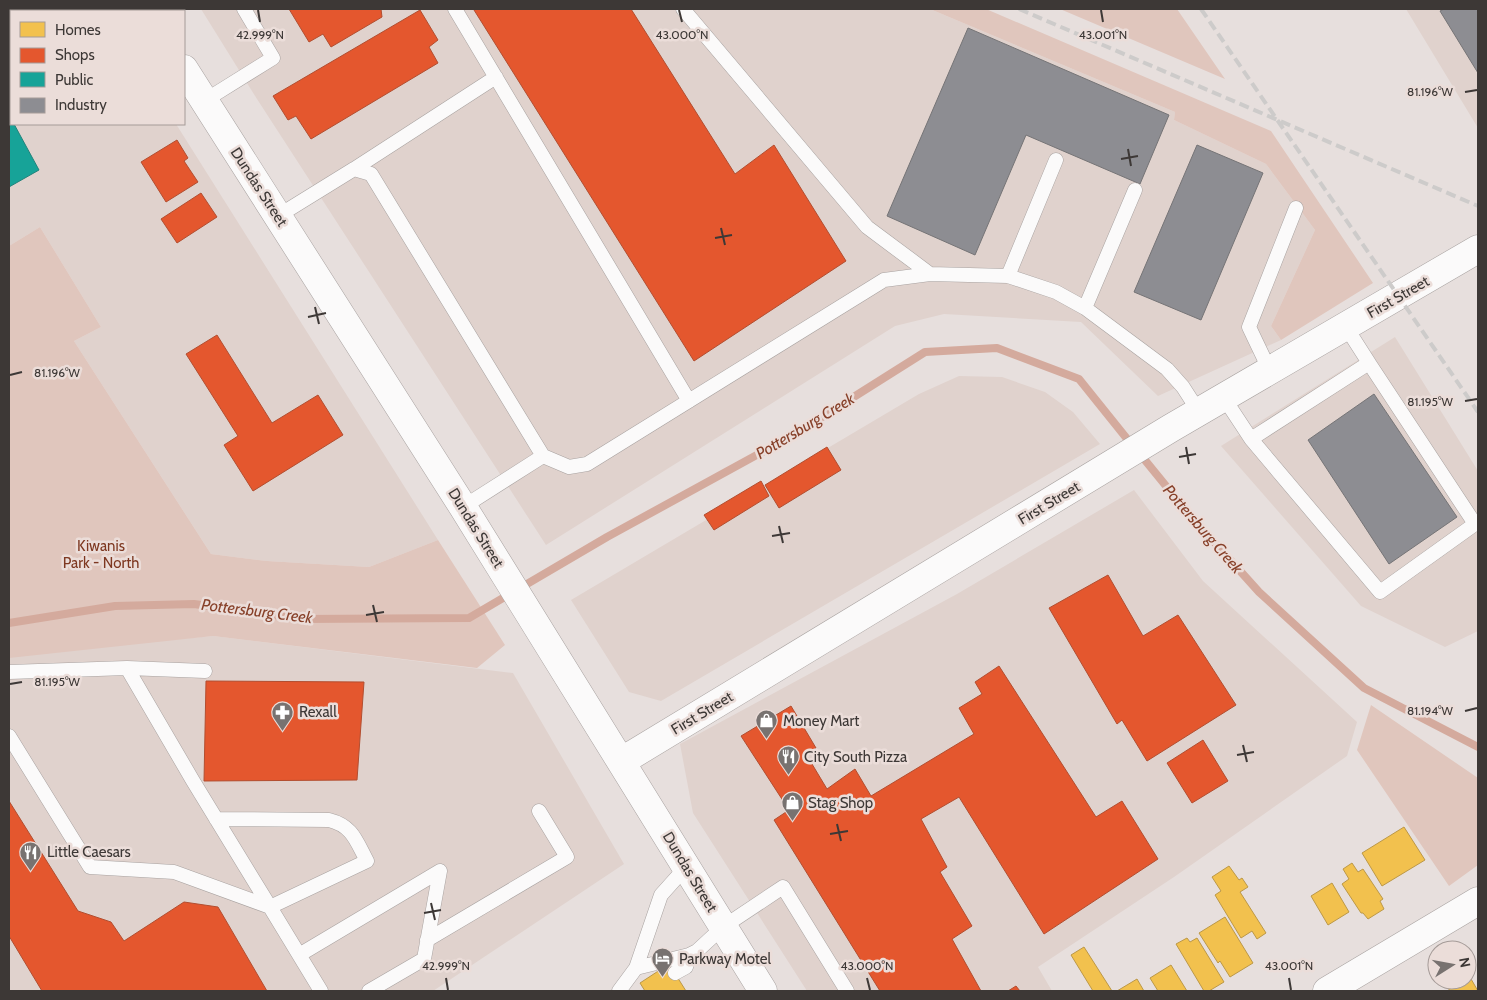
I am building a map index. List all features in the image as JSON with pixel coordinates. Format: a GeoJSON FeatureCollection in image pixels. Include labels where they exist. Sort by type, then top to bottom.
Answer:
{"type":"FeatureCollection","features":[{"type":"Feature","properties":{"kind":"street","name":"Dundas Street"},"geometry":{"type":"LineString","coordinates":[[185,71],[464,507],[763,991]]}},
{"type":"Feature","properties":{"kind":"street","name":"First Street"},"geometry":{"type":"LineString","coordinates":[[622,761],[1171,428],[1478,249]]}},
{"type":"Feature","properties":{"kind":"street"},"geometry":{"type":"LineString","coordinates":[[1327,991],[1478,901]]}},
{"type":"Feature","properties":{"kind":"lane"},"geometry":{"type":"LineString","coordinates":[[204,101],[273,58],[244,9]]}},
{"type":"Feature","properties":{"kind":"lane"},"geometry":{"type":"LineString","coordinates":[[455,9],[688,401]]}},
{"type":"Feature","properties":{"kind":"lane"},"geometry":{"type":"LineString","coordinates":[[683,9],[867,227],[930,274]]}},
{"type":"Feature","properties":{"kind":"lane"},"geometry":{"type":"LineString","coordinates":[[278,216],[496,78]]}},
{"type":"Feature","properties":{"kind":"lane"},"geometry":{"type":"LineString","coordinates":[[1008,276],[1056,160]]}},
{"type":"Feature","properties":{"kind":"lane"},"geometry":{"type":"LineString","coordinates":[[354,169],[371,174],[543,456],[569,467],[587,464],[884,280],[930,274],[1008,276],[1056,292],[1085,308],[1167,369],[1183,387],[1199,412]]}},
{"type":"Feature","properties":{"kind":"lane"},"geometry":{"type":"LineString","coordinates":[[1085,308],[1135,190]]}},
{"type":"Feature","properties":{"kind":"lane"},"geometry":{"type":"LineString","coordinates":[[1270,371],[1249,327],[1296,208]]}},
{"type":"Feature","properties":{"kind":"lane"},"geometry":{"type":"LineString","coordinates":[[1224,398],[1250,439],[1380,592],[1475,524],[1346,327]]}},
{"type":"Feature","properties":{"kind":"lane"},"geometry":{"type":"LineString","coordinates":[[1250,439],[1369,363]]}},
{"type":"Feature","properties":{"kind":"lane"},"geometry":{"type":"LineString","coordinates":[[464,507],[543,456]]}},
{"type":"Feature","properties":{"kind":"lane"},"geometry":{"type":"LineString","coordinates":[[9,672],[127,668],[205,671]]}},
{"type":"Feature","properties":{"kind":"lane"},"geometry":{"type":"LineString","coordinates":[[127,668],[321,991]]}},
{"type":"Feature","properties":{"kind":"lane"},"geometry":{"type":"LineString","coordinates":[[9,736],[90,866],[174,872],[270,907],[367,861],[350,832],[340,823],[329,820],[216,819]]}},
{"type":"Feature","properties":{"kind":"lane"},"geometry":{"type":"LineString","coordinates":[[428,940],[567,857],[539,812]]}},
{"type":"Feature","properties":{"kind":"lane"},"geometry":{"type":"LineString","coordinates":[[619,991],[636,968],[661,895],[687,866]]}},
{"type":"Feature","properties":{"kind":"lane"},"geometry":{"type":"LineString","coordinates":[[299,955],[440,871],[424,959],[369,991]]}},
{"type":"Feature","properties":{"kind":"lane"},"geometry":{"type":"LineString","coordinates":[[636,968],[689,955],[697,951],[723,927],[782,887],[847,991]]}},
{"type":"Feature","properties":{"kind":"lane"},"geometry":{"type":"LineString","coordinates":[[675,973],[686,967],[689,955]]}},
{"type":"Feature","properties":{"kind":"shaded area"},"geometry":{"type":"Polygon","coordinates":[[[9,9],[104,9],[10,10],[9,87],[9,9]]]}},
{"type":"Feature","properties":{"kind":"shaded area"},"geometry":{"type":"Polygon","coordinates":[[[201,9],[930,9],[1175,112],[1174,120],[1266,164],[1315,230],[1271,326],[1281,340],[1158,396],[1081,322],[944,314],[895,326],[546,545],[257,99],[201,9]]]}},
{"type":"Feature","properties":{"kind":"shaded area"},"geometry":{"type":"Polygon","coordinates":[[[1406,9],[1478,9],[1478,128],[1406,9]]]}},
{"type":"Feature","properties":{"kind":"shaded area"},"geometry":{"type":"Polygon","coordinates":[[[9,88],[10,125],[177,125],[438,540],[369,567],[267,561],[211,554],[74,341],[101,327],[40,227],[9,246],[9,88]]]}},
{"type":"Feature","properties":{"kind":"shaded area"},"geometry":{"type":"Polygon","coordinates":[[[1395,337],[1478,471],[1478,631],[1445,647],[1361,606],[1221,446],[1395,337]]]}},
{"type":"Feature","properties":{"kind":"shaded area"},"geometry":{"type":"Polygon","coordinates":[[[959,376],[1002,377],[1045,392],[1073,412],[1100,444],[661,701],[629,692],[571,600],[919,394],[959,376]]]}},
{"type":"Feature","properties":{"kind":"shaded area"},"geometry":{"type":"Polygon","coordinates":[[[1134,490],[1203,581],[1357,722],[1347,756],[1174,877],[1038,967],[1052,991],[807,991],[693,813],[680,744],[957,594],[1134,490]]]}},
{"type":"Feature","properties":{"kind":"shaded area"},"geometry":{"type":"Polygon","coordinates":[[[213,636],[513,673],[624,864],[433,991],[9,991],[9,654],[213,636]]]}},
{"type":"Feature","properties":{"kind":"green space"},"geometry":{"type":"Polygon","coordinates":[[[930,9],[986,9],[1271,131],[1373,283],[1281,340],[1271,326],[1315,230],[1266,164],[1174,120],[1175,112],[930,9]]]}},
{"type":"Feature","properties":{"kind":"green space"},"geometry":{"type":"Polygon","coordinates":[[[1060,9],[1177,9],[1225,79],[1060,9]]]}},
{"type":"Feature","properties":{"kind":"green space","name":"Kiwanis Park - North"},"geometry":{"type":"Polygon","coordinates":[[[40,227],[101,327],[74,341],[211,554],[267,561],[369,567],[438,540],[505,645],[477,668],[213,636],[9,658],[9,246],[40,227]]]}},
{"type":"Feature","properties":{"kind":"green space"},"geometry":{"type":"Polygon","coordinates":[[[1371,705],[1478,778],[1478,865],[1449,886],[1357,750],[1371,705]]]}},
{"type":"Feature","properties":{"kind":"building: Homes"},"geometry":{"type":"Polygon","coordinates":[[[1404,827],[1425,860],[1382,886],[1362,853],[1404,827]]]}},
{"type":"Feature","properties":{"kind":"building: Homes"},"geometry":{"type":"Polygon","coordinates":[[[1352,863],[1358,872],[1363,869],[1383,899],[1380,901],[1384,909],[1368,919],[1361,913],[1342,884],[1349,879],[1343,869],[1352,863]]]}},
{"type":"Feature","properties":{"kind":"building: Homes"},"geometry":{"type":"Polygon","coordinates":[[[1229,866],[1239,880],[1242,878],[1248,887],[1240,892],[1266,933],[1257,939],[1252,931],[1241,938],[1215,895],[1221,891],[1212,877],[1229,866]]]}},
{"type":"Feature","properties":{"kind":"building: Homes"},"geometry":{"type":"Polygon","coordinates":[[[1332,883],[1349,912],[1328,925],[1311,896],[1332,883]]]}},
{"type":"Feature","properties":{"kind":"building: Homes"},"geometry":{"type":"Polygon","coordinates":[[[1225,917],[1253,963],[1230,977],[1220,961],[1218,963],[1199,933],[1225,917]]]}},
{"type":"Feature","properties":{"kind":"building: Homes"},"geometry":{"type":"Polygon","coordinates":[[[1187,938],[1190,942],[1197,938],[1224,982],[1209,991],[1204,991],[1176,944],[1187,938]]]}},
{"type":"Feature","properties":{"kind":"building: Homes"},"geometry":{"type":"Polygon","coordinates":[[[1084,947],[1112,991],[1093,991],[1071,955],[1084,947]]]}},
{"type":"Feature","properties":{"kind":"building: Homes","name":"Parkway Motel"},"geometry":{"type":"Polygon","coordinates":[[[669,964],[686,991],[645,991],[640,983],[669,964]]]}},
{"type":"Feature","properties":{"kind":"building: Homes"},"geometry":{"type":"Polygon","coordinates":[[[1171,965],[1187,991],[1158,991],[1150,978],[1171,965]]]}},
{"type":"Feature","properties":{"kind":"building: Homes"},"geometry":{"type":"Polygon","coordinates":[[[1137,979],[1144,991],[1117,991],[1137,979]]]}},
{"type":"Feature","properties":{"kind":"building: Homes"},"geometry":{"type":"Polygon","coordinates":[[[1477,989],[1478,991],[1450,991],[1477,989]]]}},
{"type":"Feature","properties":{"kind":"building: Shops"},"geometry":{"type":"Polygon","coordinates":[[[289,9],[381,9],[382,17],[331,47],[323,34],[309,42],[289,9]]]}},
{"type":"Feature","properties":{"kind":"building: Shops"},"geometry":{"type":"Polygon","coordinates":[[[631,9],[735,174],[774,145],[846,261],[694,361],[474,10],[631,9]]]}},
{"type":"Feature","properties":{"kind":"building: Shops"},"geometry":{"type":"Polygon","coordinates":[[[420,10],[438,40],[429,47],[438,63],[311,139],[296,116],[288,120],[273,96],[420,10]]]}},
{"type":"Feature","properties":{"kind":"building: Shops"},"geometry":{"type":"Polygon","coordinates":[[[177,140],[188,158],[184,161],[198,182],[166,202],[141,162],[177,140]]]}},
{"type":"Feature","properties":{"kind":"building: Shops"},"geometry":{"type":"Polygon","coordinates":[[[201,193],[217,217],[177,243],[161,219],[201,193]]]}},
{"type":"Feature","properties":{"kind":"building: Shops"},"geometry":{"type":"Polygon","coordinates":[[[217,335],[272,423],[318,395],[343,435],[253,491],[224,445],[238,436],[186,354],[217,335]]]}},
{"type":"Feature","properties":{"kind":"building: Shops"},"geometry":{"type":"Polygon","coordinates":[[[827,447],[841,470],[779,508],[765,485],[827,447]]]}},
{"type":"Feature","properties":{"kind":"building: Shops"},"geometry":{"type":"Polygon","coordinates":[[[761,481],[769,496],[714,530],[704,515],[761,481]]]}},
{"type":"Feature","properties":{"kind":"building: Shops"},"geometry":{"type":"Polygon","coordinates":[[[1108,575],[1143,636],[1178,615],[1236,705],[1147,761],[1122,720],[1117,724],[1049,608],[1108,575]]]}},
{"type":"Feature","properties":{"kind":"building: Shops"},"geometry":{"type":"Polygon","coordinates":[[[999,666],[1096,817],[1122,801],[1158,859],[1044,934],[959,797],[921,819],[947,867],[940,872],[972,926],[952,939],[981,991],[880,991],[774,820],[789,810],[741,736],[791,706],[816,748],[806,754],[827,789],[855,769],[871,796],[974,734],[959,708],[982,694],[975,682],[999,666]]]}},
{"type":"Feature","properties":{"kind":"building: Shops","name":"Rexall"},"geometry":{"type":"Polygon","coordinates":[[[206,681],[364,682],[357,780],[204,781],[206,681]]]}},
{"type":"Feature","properties":{"kind":"building: Shops"},"geometry":{"type":"Polygon","coordinates":[[[1203,740],[1228,781],[1192,803],[1167,763],[1203,740]]]}},
{"type":"Feature","properties":{"kind":"building: Shops"},"geometry":{"type":"Polygon","coordinates":[[[9,801],[78,911],[111,922],[124,941],[184,902],[218,907],[267,991],[42,991],[9,936],[9,801]]]}},
{"type":"Feature","properties":{"kind":"building: Shops"},"geometry":{"type":"Polygon","coordinates":[[[1016,986],[1020,991],[1008,991],[1016,986]]]}},
{"type":"Feature","properties":{"kind":"building: Public"},"geometry":{"type":"Polygon","coordinates":[[[9,118],[10,125],[15,125],[39,170],[9,187],[9,118]]]}},
{"type":"Feature","properties":{"kind":"building: Industry"},"geometry":{"type":"Polygon","coordinates":[[[1444,9],[1478,9],[1478,73],[1440,11],[1444,9]]]}},
{"type":"Feature","properties":{"kind":"building: Industry"},"geometry":{"type":"Polygon","coordinates":[[[968,28],[1169,115],[1140,184],[1026,135],[975,255],[887,216],[968,28]]]}},
{"type":"Feature","properties":{"kind":"building: Industry"},"geometry":{"type":"Polygon","coordinates":[[[1197,145],[1263,173],[1201,320],[1134,292],[1197,145]]]}},
{"type":"Feature","properties":{"kind":"building: Industry"},"geometry":{"type":"Polygon","coordinates":[[[1374,394],[1457,517],[1389,564],[1308,440],[1374,394]]]}},
{"type":"Feature","properties":{"kind":"waterway","name":"Pottersburg Creek"},"geometry":{"type":"LineString","coordinates":[[9,623],[115,606],[194,604],[302,619],[469,618],[607,537],[795,434],[925,352],[997,348],[1079,379],[1132,445]]}},
{"type":"Feature","properties":{"kind":"waterway","name":"Pottersburg Creek"},"geometry":{"type":"LineString","coordinates":[[1140,454],[1188,513],[1259,592],[1364,688],[1478,747]]}},
{"type":"Feature","properties":{"kind":"railway"},"geometry":{"type":"LineString","coordinates":[[1019,9],[1478,206]]}},
{"type":"Feature","properties":{"kind":"railway"},"geometry":{"type":"LineString","coordinates":[[1201,9],[1478,412]]}},
{"type":"Feature","properties":{"kind":"place","name":"Rexall"},"geometry":{"type":"Point","coordinates":[283,731]}},
{"type":"Feature","properties":{"kind":"place","name":"Money Mart"},"geometry":{"type":"Point","coordinates":[767,740]}},
{"type":"Feature","properties":{"kind":"place","name":"City South Pizza"},"geometry":{"type":"Point","coordinates":[788,776]}},
{"type":"Feature","properties":{"kind":"place","name":"Stag Shop"},"geometry":{"type":"Point","coordinates":[792,822]}},
{"type":"Feature","properties":{"kind":"place","name":"Little Caesars"},"geometry":{"type":"Point","coordinates":[31,871]}},
{"type":"Feature","properties":{"kind":"place","name":"Parkway Motel"},"geometry":{"type":"Point","coordinates":[663,978]}}]}
